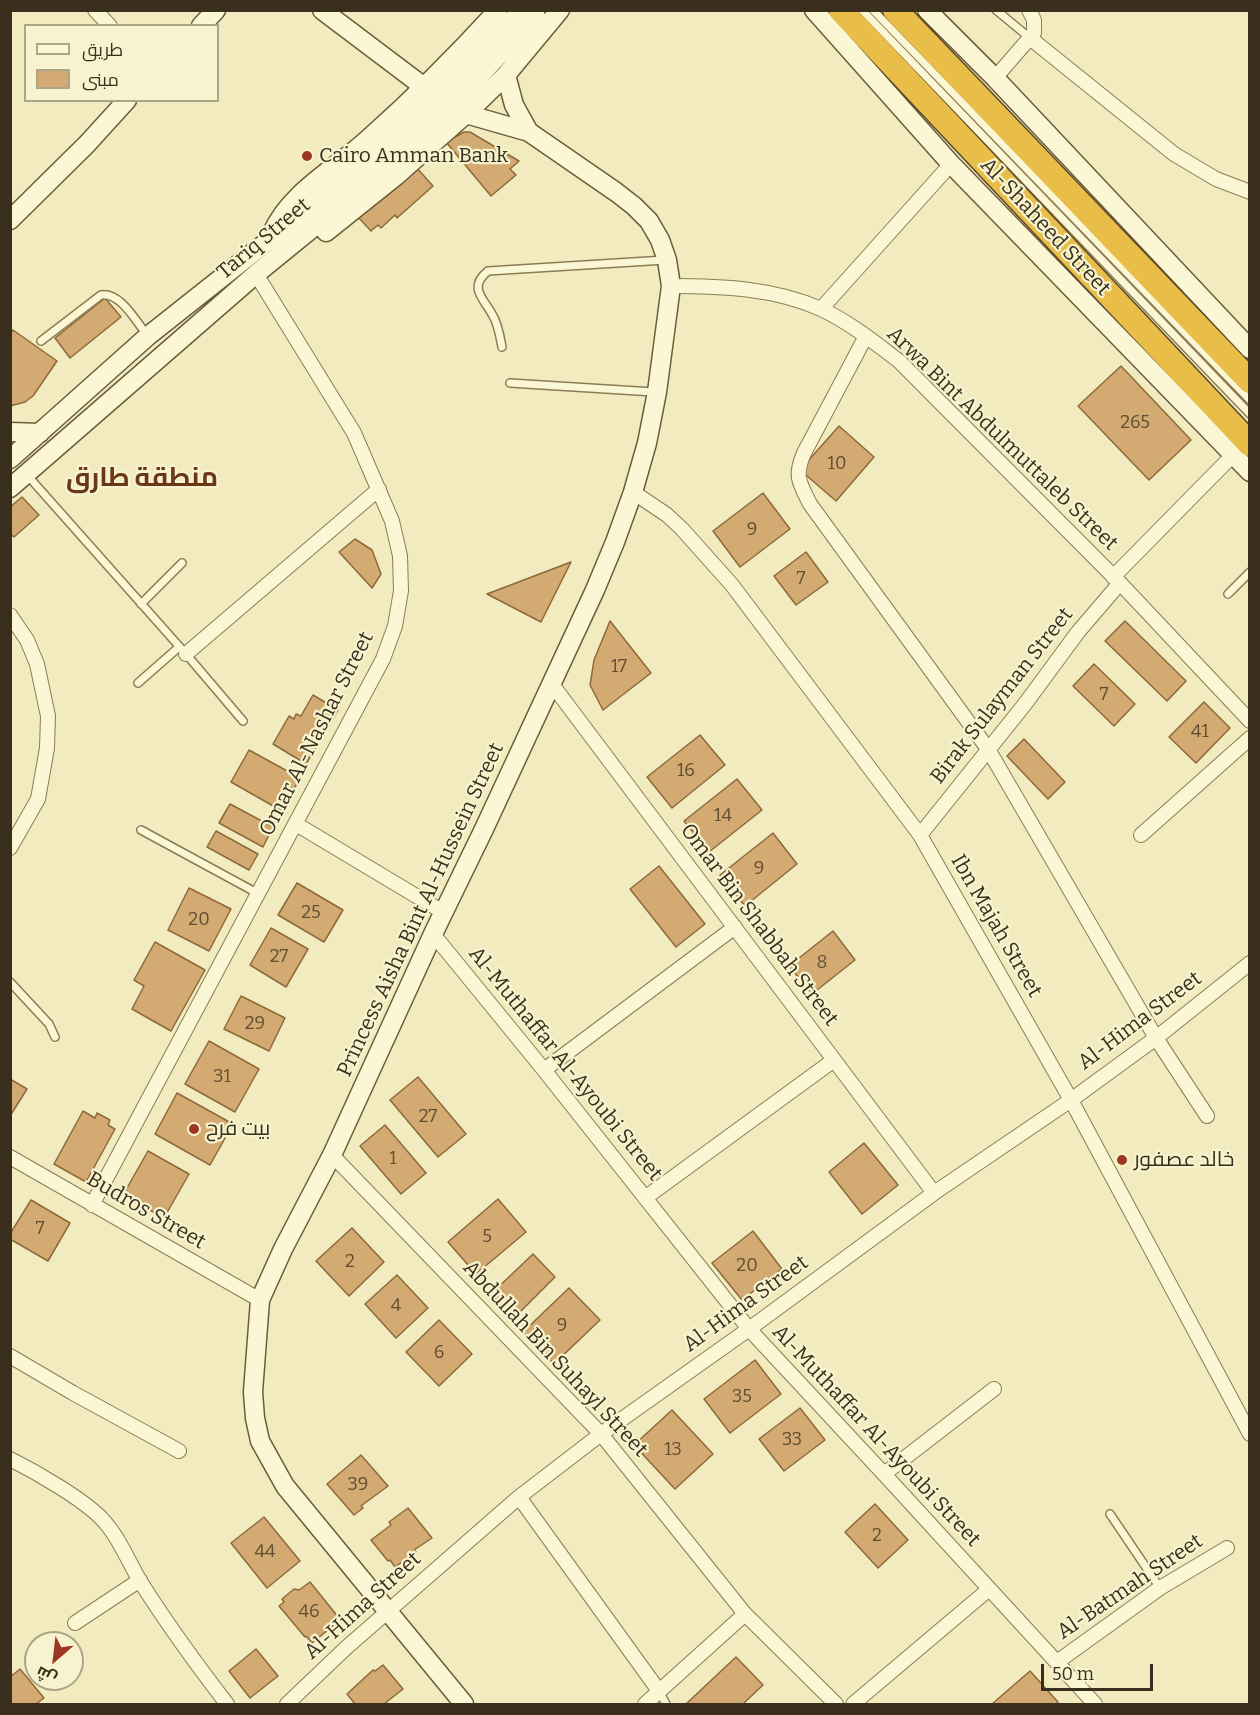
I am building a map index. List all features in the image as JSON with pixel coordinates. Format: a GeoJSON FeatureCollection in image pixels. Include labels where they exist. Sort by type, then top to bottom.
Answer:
{"type":"FeatureCollection","features":[{"type":"Feature","properties":{"kind":"highway","name":"Al-Shaheed Street"},"geometry":{"type":"LineString","coordinates":[[842,10],[1241,449]]}},
{"type":"Feature","properties":{"kind":"highway","name":"Al-Shaheed Street"},"geometry":{"type":"LineString","coordinates":[[895,10],[1250,381]]}},
{"type":"Feature","properties":{"kind":"street"},"geometry":{"type":"LineString","coordinates":[[95,10],[108,24]]}},
{"type":"Feature","properties":{"kind":"street"},"geometry":{"type":"LineString","coordinates":[[203,24],[216,10]]}},
{"type":"Feature","properties":{"kind":"street"},"geometry":{"type":"LineString","coordinates":[[322,10],[424,87]]}},
{"type":"Feature","properties":{"kind":"street"},"geometry":{"type":"LineString","coordinates":[[269,240],[278,220],[291,204],[424,87],[498,10]]}},
{"type":"Feature","properties":{"kind":"street"},"geometry":{"type":"LineString","coordinates":[[286,249],[304,244],[334,226],[396,176],[506,75],[560,10]]}},
{"type":"Feature","properties":{"kind":"street"},"geometry":{"type":"LineString","coordinates":[[814,10],[951,164],[1241,449],[1250,472]]}},
{"type":"Feature","properties":{"kind":"street"},"geometry":{"type":"LineString","coordinates":[[927,10],[995,78],[1250,349]]}},
{"type":"Feature","properties":{"kind":"street"},"geometry":{"type":"LineString","coordinates":[[995,78],[1030,38],[1035,27],[1029,10]]}},
{"type":"Feature","properties":{"kind":"street","name":"Tariq Street"},"geometry":{"type":"LineString","coordinates":[[10,459],[148,336],[375,154],[529,13]]}},
{"type":"Feature","properties":{"kind":"street","name":"Tariq Street"},"geometry":{"type":"LineString","coordinates":[[10,488],[256,274],[335,210],[445,112],[529,13]]}},
{"type":"Feature","properties":{"kind":"street"},"geometry":{"type":"LineString","coordinates":[[1030,38],[1174,154],[1216,178],[1250,192]]}},
{"type":"Feature","properties":{"kind":"street","name":"Princess Aisha Bint Al-Hussein Street"},"geometry":{"type":"LineString","coordinates":[[506,75],[514,105],[529,132]]}},
{"type":"Feature","properties":{"kind":"street"},"geometry":{"type":"LineString","coordinates":[[10,220],[87,144],[125,102]]}},
{"type":"Feature","properties":{"kind":"street","name":"Princess Aisha Bint Al-Hussein Street"},"geometry":{"type":"LineString","coordinates":[[464,1704],[285,1486],[260,1441],[255,1418],[254,1392],[260,1300],[283,1249],[332,1155],[443,912],[595,590],[633,492],[647,443],[657,392],[670,286],[667,260],[660,240],[649,221],[634,206],[529,132],[466,114]]}},
{"type":"Feature","properties":{"kind":"street"},"geometry":{"type":"LineString","coordinates":[[821,309],[951,164]]}},
{"type":"Feature","properties":{"kind":"street","name":"Omar Al-Nashar Street"},"geometry":{"type":"LineString","coordinates":[[92,1205],[383,659],[395,626],[400,591],[400,556],[392,521],[354,433],[256,274]]}},
{"type":"Feature","properties":{"kind":"street","name":"Arwa Bint Abdulmuttaleb Street"},"geometry":{"type":"LineString","coordinates":[[670,286],[716,286],[755,290],[821,309],[866,336],[899,361],[1116,580],[1250,721]]}},
{"type":"Feature","properties":{"kind":"street"},"geometry":{"type":"LineString","coordinates":[[866,336],[804,453],[798,467],[800,484],[810,504],[988,749],[1156,1038],[1207,1116]]}},
{"type":"Feature","properties":{"kind":"street"},"geometry":{"type":"LineString","coordinates":[[10,432],[40,433]]}},
{"type":"Feature","properties":{"kind":"street","name":"Birak Sulayman Street"},"geometry":{"type":"LineString","coordinates":[[920,835],[1025,704],[1116,580],[1241,449]]}},
{"type":"Feature","properties":{"kind":"street"},"geometry":{"type":"LineString","coordinates":[[182,651],[379,489]]}},
{"type":"Feature","properties":{"kind":"street","name":"Ibn Majah Street"},"geometry":{"type":"LineString","coordinates":[[633,492],[667,515],[682,529],[732,585],[920,835],[1071,1100],[1250,1434]]}},
{"type":"Feature","properties":{"kind":"street"},"geometry":{"type":"LineString","coordinates":[[10,615],[27,640],[34,656],[48,716],[47,747],[38,799],[10,848]]}},
{"type":"Feature","properties":{"kind":"street","name":"Omar Bin Shabbah Street"},"geometry":{"type":"LineString","coordinates":[[550,683],[934,1193]]}},
{"type":"Feature","properties":{"kind":"street"},"geometry":{"type":"LineString","coordinates":[[1142,835],[1250,738]]}},
{"type":"Feature","properties":{"kind":"street"},"geometry":{"type":"LineString","coordinates":[[296,824],[443,912]]}},
{"type":"Feature","properties":{"kind":"street"},"geometry":{"type":"LineString","coordinates":[[544,1070],[735,927]]}},
{"type":"Feature","properties":{"kind":"street","name":"Al-Muthaffar Al-Ayoubi Street"},"geometry":{"type":"LineString","coordinates":[[433,934],[749,1329],[1095,1704]]}},
{"type":"Feature","properties":{"kind":"street","name":"Al-Hima Street"},"geometry":{"type":"LineString","coordinates":[[287,1704],[387,1611],[519,1497],[601,1434],[934,1193],[1071,1100],[1156,1038],[1250,963]]}},
{"type":"Feature","properties":{"kind":"street"},"geometry":{"type":"LineString","coordinates":[[645,1198],[834,1059]]}},
{"type":"Feature","properties":{"kind":"street","name":"Abdullah Bin Suhayl Street"},"geometry":{"type":"LineString","coordinates":[[332,1155],[601,1434],[745,1614],[836,1704]]}},
{"type":"Feature","properties":{"kind":"street","name":"Budros Street"},"geometry":{"type":"LineString","coordinates":[[10,1157],[260,1300]]}},
{"type":"Feature","properties":{"kind":"street"},"geometry":{"type":"LineString","coordinates":[[10,1356],[179,1451]]}},
{"type":"Feature","properties":{"kind":"street"},"geometry":{"type":"LineString","coordinates":[[884,1474],[994,1389]]}},
{"type":"Feature","properties":{"kind":"street"},"geometry":{"type":"LineString","coordinates":[[10,1459],[46,1480],[102,1519],[193,1660],[227,1704]]}},
{"type":"Feature","properties":{"kind":"street"},"geometry":{"type":"LineString","coordinates":[[519,1497],[659,1690]]}},
{"type":"Feature","properties":{"kind":"street","name":"Al-Batmah Street"},"geometry":{"type":"LineString","coordinates":[[1057,1662],[1160,1588],[1227,1548]]}},
{"type":"Feature","properties":{"kind":"street"},"geometry":{"type":"LineString","coordinates":[[75,1623],[140,1580]]}},
{"type":"Feature","properties":{"kind":"street"},"geometry":{"type":"LineString","coordinates":[[853,1704],[988,1590]]}},
{"type":"Feature","properties":{"kind":"street"},"geometry":{"type":"LineString","coordinates":[[645,1704],[745,1614]]}},
{"type":"Feature","properties":{"kind":"lane"},"geometry":{"type":"LineString","coordinates":[[862,10],[1250,414]]}},
{"type":"Feature","properties":{"kind":"lane"},"geometry":{"type":"LineString","coordinates":[[873,10],[1250,400]]}},
{"type":"Feature","properties":{"kind":"lane"},"geometry":{"type":"LineString","coordinates":[[996,10],[1030,38]]}},
{"type":"Feature","properties":{"kind":"lane"},"geometry":{"type":"LineString","coordinates":[[502,347],[496,323],[479,293],[479,283],[488,271],[667,260]]}},
{"type":"Feature","properties":{"kind":"lane"},"geometry":{"type":"LineString","coordinates":[[41,340],[101,295],[106,294],[120,302],[148,336]]}},
{"type":"Feature","properties":{"kind":"lane"},"geometry":{"type":"LineString","coordinates":[[510,383],[657,392]]}},
{"type":"Feature","properties":{"kind":"lane"},"geometry":{"type":"LineString","coordinates":[[26,474],[243,721]]}},
{"type":"Feature","properties":{"kind":"lane"},"geometry":{"type":"LineString","coordinates":[[141,604],[182,563]]}},
{"type":"Feature","properties":{"kind":"lane"},"geometry":{"type":"LineString","coordinates":[[1228,594],[1250,572]]}},
{"type":"Feature","properties":{"kind":"lane"},"geometry":{"type":"LineString","coordinates":[[138,684],[182,651]]}},
{"type":"Feature","properties":{"kind":"lane"},"geometry":{"type":"LineString","coordinates":[[141,830],[257,893]]}},
{"type":"Feature","properties":{"kind":"lane"},"geometry":{"type":"LineString","coordinates":[[10,982],[49,1024],[55,1037]]}},
{"type":"Feature","properties":{"kind":"lane"},"geometry":{"type":"LineString","coordinates":[[1110,1514],[1160,1588]]}},
{"type":"Feature","properties":{"kind":"lane"},"geometry":{"type":"LineString","coordinates":[[659,1690],[666,1704]]}},
{"type":"Feature","properties":{"kind":"building"},"geometry":{"type":"Polygon","coordinates":[[[464,132],[470,132],[519,161],[510,169],[516,175],[491,196],[446,142],[464,132]]]}},
{"type":"Feature","properties":{"kind":"building"},"geometry":{"type":"Polygon","coordinates":[[[415,166],[433,186],[397,218],[395,215],[381,228],[378,225],[371,231],[358,217],[415,166]]]}},
{"type":"Feature","properties":{"kind":"building"},"geometry":{"type":"Polygon","coordinates":[[[105,298],[121,317],[70,358],[55,338],[105,298]]]}},
{"type":"Feature","properties":{"kind":"building"},"geometry":{"type":"Polygon","coordinates":[[[13,330],[57,361],[33,396],[25,402],[10,406],[10,334],[13,330]]]}},
{"type":"Feature","properties":{"kind":"building"},"geometry":{"type":"Polygon","coordinates":[[[1121,366],[1191,440],[1149,480],[1078,406],[1121,366]]]}},
{"type":"Feature","properties":{"kind":"building"},"geometry":{"type":"Polygon","coordinates":[[[839,426],[874,457],[836,501],[800,470],[839,426]]]}},
{"type":"Feature","properties":{"kind":"building"},"geometry":{"type":"Polygon","coordinates":[[[763,493],[790,529],[740,567],[713,531],[763,493]]]}},
{"type":"Feature","properties":{"kind":"building"},"geometry":{"type":"Polygon","coordinates":[[[22,497],[39,515],[14,537],[10,534],[10,507],[22,497]]]}},
{"type":"Feature","properties":{"kind":"building"},"geometry":{"type":"Polygon","coordinates":[[[355,539],[372,550],[381,574],[372,588],[339,552],[355,539]]]}},
{"type":"Feature","properties":{"kind":"building"},"geometry":{"type":"Polygon","coordinates":[[[806,552],[828,582],[796,605],[774,576],[806,552]]]}},
{"type":"Feature","properties":{"kind":"building"},"geometry":{"type":"Polygon","coordinates":[[[571,562],[541,622],[487,594],[571,562]]]}},
{"type":"Feature","properties":{"kind":"building"},"geometry":{"type":"Polygon","coordinates":[[[610,621],[651,673],[603,710],[590,685],[594,660],[610,621]]]}},
{"type":"Feature","properties":{"kind":"building"},"geometry":{"type":"Polygon","coordinates":[[[1125,621],[1186,681],[1167,701],[1105,641],[1125,621]]]}},
{"type":"Feature","properties":{"kind":"building"},"geometry":{"type":"Polygon","coordinates":[[[1094,664],[1135,704],[1114,726],[1073,686],[1094,664]]]}},
{"type":"Feature","properties":{"kind":"building"},"geometry":{"type":"Polygon","coordinates":[[[313,695],[338,710],[306,764],[273,744],[289,716],[294,719],[296,714],[301,716],[313,695]]]}},
{"type":"Feature","properties":{"kind":"building"},"geometry":{"type":"Polygon","coordinates":[[[1204,702],[1230,728],[1196,763],[1169,737],[1204,702]]]}},
{"type":"Feature","properties":{"kind":"building"},"geometry":{"type":"Polygon","coordinates":[[[700,735],[725,765],[672,808],[647,777],[700,735]]]}},
{"type":"Feature","properties":{"kind":"building"},"geometry":{"type":"Polygon","coordinates":[[[1024,739],[1065,782],[1048,799],[1007,756],[1024,739]]]}},
{"type":"Feature","properties":{"kind":"building"},"geometry":{"type":"Polygon","coordinates":[[[249,750],[300,778],[282,811],[231,782],[249,750]]]}},
{"type":"Feature","properties":{"kind":"building"},"geometry":{"type":"Polygon","coordinates":[[[737,779],[762,810],[709,852],[684,821],[737,779]]]}},
{"type":"Feature","properties":{"kind":"building"},"geometry":{"type":"Polygon","coordinates":[[[230,804],[273,827],[263,847],[219,823],[230,804]]]}},
{"type":"Feature","properties":{"kind":"building"},"geometry":{"type":"Polygon","coordinates":[[[216,831],[258,854],[249,870],[207,847],[216,831]]]}},
{"type":"Feature","properties":{"kind":"building"},"geometry":{"type":"Polygon","coordinates":[[[773,833],[797,864],[745,906],[720,875],[773,833]]]}},
{"type":"Feature","properties":{"kind":"building"},"geometry":{"type":"Polygon","coordinates":[[[659,866],[705,924],[676,947],[630,889],[659,866]]]}},
{"type":"Feature","properties":{"kind":"building"},"geometry":{"type":"Polygon","coordinates":[[[297,883],[343,910],[324,942],[278,915],[297,883]]]}},
{"type":"Feature","properties":{"kind":"building"},"geometry":{"type":"Polygon","coordinates":[[[189,888],[231,909],[209,951],[168,930],[189,888]]]}},
{"type":"Feature","properties":{"kind":"building"},"geometry":{"type":"Polygon","coordinates":[[[271,928],[308,949],[286,987],[250,965],[271,928]]]}},
{"type":"Feature","properties":{"kind":"building"},"geometry":{"type":"Polygon","coordinates":[[[833,931],[855,960],[812,994],[789,966],[833,931]]]}},
{"type":"Feature","properties":{"kind":"building"},"geometry":{"type":"Polygon","coordinates":[[[155,942],[205,970],[171,1031],[132,1009],[144,986],[134,980],[155,942]]]}},
{"type":"Feature","properties":{"kind":"building"},"geometry":{"type":"Polygon","coordinates":[[[241,996],[285,1018],[269,1051],[224,1029],[241,996]]]}},
{"type":"Feature","properties":{"kind":"building"},"geometry":{"type":"Polygon","coordinates":[[[209,1041],[259,1069],[235,1112],[185,1084],[209,1041]]]}},
{"type":"Feature","properties":{"kind":"building"},"geometry":{"type":"Polygon","coordinates":[[[418,1077],[466,1134],[438,1157],[390,1100],[418,1077]]]}},
{"type":"Feature","properties":{"kind":"building"},"geometry":{"type":"Polygon","coordinates":[[[10,1079],[27,1089],[10,1116],[10,1079]]]}},
{"type":"Feature","properties":{"kind":"building","name":"بيت فرح"},"geometry":{"type":"Polygon","coordinates":[[[177,1093],[233,1124],[210,1165],[155,1134],[177,1093]]]}},
{"type":"Feature","properties":{"kind":"building"},"geometry":{"type":"Polygon","coordinates":[[[83,1111],[95,1118],[97,1113],[110,1120],[108,1125],[115,1129],[86,1182],[54,1164],[83,1111]]]}},
{"type":"Feature","properties":{"kind":"building"},"geometry":{"type":"Polygon","coordinates":[[[385,1125],[426,1173],[401,1194],[360,1146],[385,1125]]]}},
{"type":"Feature","properties":{"kind":"building"},"geometry":{"type":"Polygon","coordinates":[[[864,1143],[898,1185],[862,1214],[829,1172],[864,1143]]]}},
{"type":"Feature","properties":{"kind":"building"},"geometry":{"type":"Polygon","coordinates":[[[148,1151],[189,1174],[164,1218],[123,1195],[148,1151]]]}},
{"type":"Feature","properties":{"kind":"building"},"geometry":{"type":"Polygon","coordinates":[[[498,1199],[526,1232],[476,1274],[448,1242],[498,1199]]]}},
{"type":"Feature","properties":{"kind":"building"},"geometry":{"type":"Polygon","coordinates":[[[31,1200],[70,1223],[48,1261],[10,1239],[10,1234],[31,1200]]]}},
{"type":"Feature","properties":{"kind":"building"},"geometry":{"type":"Polygon","coordinates":[[[352,1228],[384,1262],[349,1296],[316,1261],[352,1228]]]}},
{"type":"Feature","properties":{"kind":"building"},"geometry":{"type":"Polygon","coordinates":[[[753,1231],[782,1269],[742,1300],[712,1263],[753,1231]]]}},
{"type":"Feature","properties":{"kind":"building"},"geometry":{"type":"Polygon","coordinates":[[[533,1254],[555,1277],[513,1319],[490,1295],[533,1254]]]}},
{"type":"Feature","properties":{"kind":"building"},"geometry":{"type":"Polygon","coordinates":[[[397,1275],[428,1308],[396,1338],[365,1304],[397,1275]]]}},
{"type":"Feature","properties":{"kind":"building"},"geometry":{"type":"Polygon","coordinates":[[[569,1288],[600,1320],[554,1364],[523,1332],[569,1288]]]}},
{"type":"Feature","properties":{"kind":"building"},"geometry":{"type":"Polygon","coordinates":[[[439,1320],[472,1354],[439,1386],[406,1352],[439,1320]]]}},
{"type":"Feature","properties":{"kind":"building"},"geometry":{"type":"Polygon","coordinates":[[[755,1360],[781,1394],[730,1433],[704,1399],[755,1360]]]}},
{"type":"Feature","properties":{"kind":"building"},"geometry":{"type":"Polygon","coordinates":[[[800,1408],[825,1440],[784,1471],[759,1439],[800,1408]]]}},
{"type":"Feature","properties":{"kind":"building"},"geometry":{"type":"Polygon","coordinates":[[[672,1410],[713,1454],[675,1489],[634,1445],[672,1410]]]}},
{"type":"Feature","properties":{"kind":"building"},"geometry":{"type":"Polygon","coordinates":[[[361,1455],[388,1486],[361,1506],[363,1508],[354,1515],[327,1484],[361,1455]]]}},
{"type":"Feature","properties":{"kind":"building"},"geometry":{"type":"Polygon","coordinates":[[[875,1504],[908,1540],[878,1568],[845,1532],[875,1504]]]}},
{"type":"Feature","properties":{"kind":"building"},"geometry":{"type":"Polygon","coordinates":[[[408,1508],[432,1538],[395,1567],[371,1540],[391,1525],[389,1522],[408,1508]]]}},
{"type":"Feature","properties":{"kind":"building"},"geometry":{"type":"Polygon","coordinates":[[[264,1517],[300,1561],[267,1588],[231,1543],[264,1517]]]}},
{"type":"Feature","properties":{"kind":"building"},"geometry":{"type":"Polygon","coordinates":[[[310,1582],[339,1618],[312,1643],[279,1606],[284,1602],[282,1599],[294,1589],[299,1590],[310,1582]]]}},
{"type":"Feature","properties":{"kind":"building"},"geometry":{"type":"Polygon","coordinates":[[[256,1649],[278,1676],[250,1698],[229,1671],[256,1649]]]}},
{"type":"Feature","properties":{"kind":"building"},"geometry":{"type":"Polygon","coordinates":[[[736,1657],[763,1685],[743,1704],[686,1704],[736,1657]]]}},
{"type":"Feature","properties":{"kind":"building"},"geometry":{"type":"Polygon","coordinates":[[[383,1665],[403,1689],[384,1704],[355,1704],[347,1694],[373,1670],[383,1665]]]}},
{"type":"Feature","properties":{"kind":"building"},"geometry":{"type":"Polygon","coordinates":[[[20,1669],[24,1674],[24,1691],[38,1691],[44,1698],[36,1704],[10,1704],[10,1677],[20,1669]]]}},
{"type":"Feature","properties":{"kind":"building"},"geometry":{"type":"Polygon","coordinates":[[[1030,1671],[1058,1702],[1056,1704],[992,1704],[1030,1671]]]}},
{"type":"Feature","properties":{"kind":"place","name":"Cairo Amman Bank"},"geometry":{"type":"Point","coordinates":[307,156]}},
{"type":"Feature","properties":{"kind":"place","name":"بيت فرح"},"geometry":{"type":"Point","coordinates":[194,1129]}},
{"type":"Feature","properties":{"kind":"place","name":"خالد عصفور"},"geometry":{"type":"Point","coordinates":[1122,1160]}},
{"type":"Feature","properties":{"kind":"district","name":"منطقة طارق"},"geometry":{"type":"Point","coordinates":[142,478]}}]}
